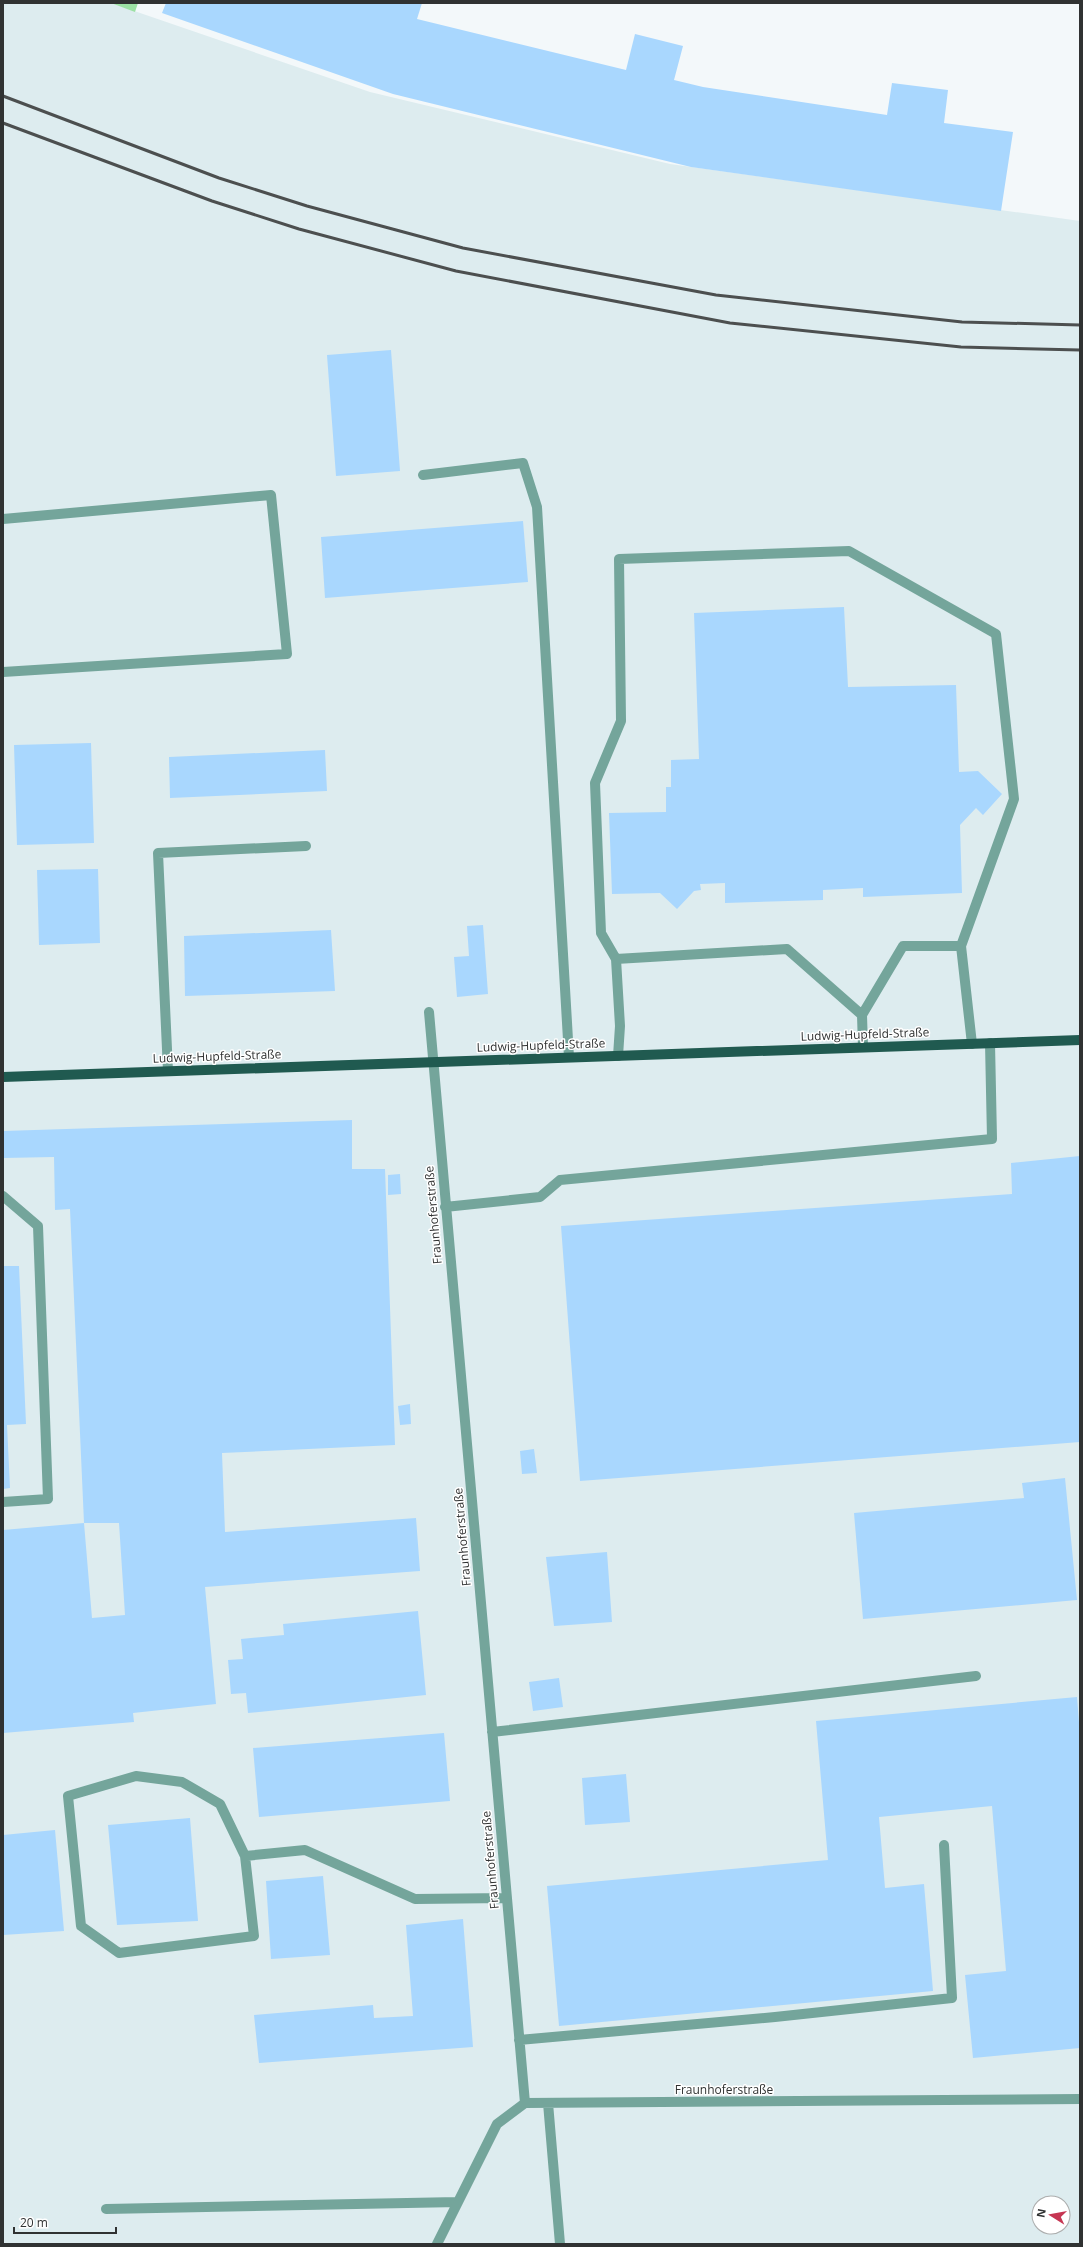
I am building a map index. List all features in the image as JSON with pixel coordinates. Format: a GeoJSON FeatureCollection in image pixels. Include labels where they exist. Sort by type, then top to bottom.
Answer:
{"type":"FeatureCollection","features":[{"type":"Feature","properties":{"kind":"main road","name":"Ludwig-Hupfeld-Straße"},"geometry":{"type":"LineString","coordinates":[[3,1077],[1080,1040]]}},
{"type":"Feature","properties":{"kind":"lane"},"geometry":{"type":"LineString","coordinates":[[423,475],[523,463],[537,507],[568,1057]]}},
{"type":"Feature","properties":{"kind":"lane"},"geometry":{"type":"LineString","coordinates":[[3,519],[271,495],[287,654],[3,672]]}},
{"type":"Feature","properties":{"kind":"lane"},"geometry":{"type":"LineString","coordinates":[[618,1056],[620,1026],[616,958],[601,933],[595,783],[621,721],[619,559],[627,558],[849,551],[996,634],[1014,799],[961,946],[972,1044]]}},
{"type":"Feature","properties":{"kind":"lane"},"geometry":{"type":"LineString","coordinates":[[168,1071],[158,853],[306,846]]}},
{"type":"Feature","properties":{"kind":"lane"},"geometry":{"type":"LineString","coordinates":[[863,1047],[862,1015],[903,946],[961,946]]}},
{"type":"Feature","properties":{"kind":"lane"},"geometry":{"type":"LineString","coordinates":[[616,958],[787,949],[862,1015]]}},
{"type":"Feature","properties":{"kind":"lane","name":"Fraunhoferstraße"},"geometry":{"type":"LineString","coordinates":[[429,1012],[432,1062],[524,2103],[1080,2099]]}},
{"type":"Feature","properties":{"kind":"lane"},"geometry":{"type":"LineString","coordinates":[[445,1207],[540,1197],[560,1180],[992,1139],[990,1043]]}},
{"type":"Feature","properties":{"kind":"lane"},"geometry":{"type":"LineString","coordinates":[[3,1196],[38,1226],[48,1499],[3,1502]]}},
{"type":"Feature","properties":{"kind":"lane"},"geometry":{"type":"LineString","coordinates":[[492,1732],[976,1676]]}},
{"type":"Feature","properties":{"kind":"lane"},"geometry":{"type":"LineString","coordinates":[[136,1776],[182,1782],[220,1804],[245,1856],[254,1936],[119,1953],[81,1926],[68,1796],[136,1776]]}},
{"type":"Feature","properties":{"kind":"lane"},"geometry":{"type":"LineString","coordinates":[[519,2040],[775,2017],[952,1998],[944,1845]]}},
{"type":"Feature","properties":{"kind":"lane"},"geometry":{"type":"LineString","coordinates":[[245,1856],[305,1850],[415,1899],[507,1898]]}},
{"type":"Feature","properties":{"kind":"lane"},"geometry":{"type":"LineString","coordinates":[[436,2244],[497,2124],[524,2103]]}},
{"type":"Feature","properties":{"kind":"lane"},"geometry":{"type":"LineString","coordinates":[[548,2103],[560,2244]]}},
{"type":"Feature","properties":{"kind":"lane"},"geometry":{"type":"LineString","coordinates":[[106,2209],[458,2202]]}},
{"type":"Feature","properties":{"kind":"shaded area"},"geometry":{"type":"Polygon","coordinates":[[[3,3],[111,3],[370,92],[670,164],[1080,221],[1080,2244],[3,2244],[3,3]]]}},
{"type":"Feature","properties":{"kind":"green space"},"geometry":{"type":"Polygon","coordinates":[[[111,3],[138,3],[135,12],[111,3]]]}},
{"type":"Feature","properties":{"kind":"building"},"geometry":{"type":"Polygon","coordinates":[[[166,3],[422,3],[417,19],[626,70],[635,34],[683,46],[674,80],[703,87],[887,115],[892,83],[948,90],[944,123],[1013,132],[1001,211],[691,167],[393,94],[162,13],[166,3]]]}},
{"type":"Feature","properties":{"kind":"building"},"geometry":{"type":"Polygon","coordinates":[[[391,350],[400,471],[336,476],[327,355],[391,350]]]}},
{"type":"Feature","properties":{"kind":"building"},"geometry":{"type":"Polygon","coordinates":[[[523,521],[528,582],[325,598],[321,537],[523,521]]]}},
{"type":"Feature","properties":{"kind":"building"},"geometry":{"type":"Polygon","coordinates":[[[844,607],[848,687],[956,685],[959,772],[978,771],[1002,794],[983,815],[976,808],[960,825],[962,893],[863,897],[863,888],[823,890],[823,900],[725,903],[725,883],[700,884],[701,890],[694,891],[677,909],[660,893],[612,894],[609,813],[666,812],[666,787],[671,787],[671,760],[699,759],[694,613],[844,607]]]}},
{"type":"Feature","properties":{"kind":"building"},"geometry":{"type":"Polygon","coordinates":[[[91,743],[94,843],[17,845],[14,745],[91,743]]]}},
{"type":"Feature","properties":{"kind":"building"},"geometry":{"type":"Polygon","coordinates":[[[325,750],[327,791],[170,798],[169,757],[325,750]]]}},
{"type":"Feature","properties":{"kind":"building"},"geometry":{"type":"Polygon","coordinates":[[[98,869],[100,943],[39,945],[37,870],[98,869]]]}},
{"type":"Feature","properties":{"kind":"building"},"geometry":{"type":"Polygon","coordinates":[[[483,925],[488,994],[457,997],[454,957],[469,956],[467,926],[483,925]]]}},
{"type":"Feature","properties":{"kind":"building"},"geometry":{"type":"Polygon","coordinates":[[[331,930],[335,991],[185,996],[184,936],[331,930]]]}},
{"type":"Feature","properties":{"kind":"building"},"geometry":{"type":"Polygon","coordinates":[[[352,1120],[352,1169],[385,1169],[395,1445],[222,1453],[225,1532],[416,1518],[420,1571],[205,1587],[216,1704],[133,1713],[134,1722],[3,1733],[3,1530],[84,1523],[70,1209],[55,1210],[54,1157],[3,1158],[3,1131],[352,1120]],[[84,1523],[92,1618],[125,1615],[119,1523],[84,1523]]]}},
{"type":"Feature","properties":{"kind":"building"},"geometry":{"type":"Polygon","coordinates":[[[1080,1156],[1080,1442],[580,1481],[561,1226],[1012,1194],[1011,1163],[1080,1156]]]}},
{"type":"Feature","properties":{"kind":"building"},"geometry":{"type":"Polygon","coordinates":[[[400,1174],[401,1194],[388,1195],[388,1175],[400,1174]]]}},
{"type":"Feature","properties":{"kind":"building"},"geometry":{"type":"Polygon","coordinates":[[[3,1266],[19,1266],[26,1424],[7,1425],[10,1488],[3,1489],[3,1266]]]}},
{"type":"Feature","properties":{"kind":"building"},"geometry":{"type":"Polygon","coordinates":[[[410,1404],[411,1424],[400,1425],[398,1406],[410,1404]]]}},
{"type":"Feature","properties":{"kind":"building"},"geometry":{"type":"Polygon","coordinates":[[[534,1449],[537,1473],[522,1474],[520,1451],[534,1449]]]}},
{"type":"Feature","properties":{"kind":"building"},"geometry":{"type":"Polygon","coordinates":[[[1065,1478],[1077,1600],[863,1619],[854,1513],[1024,1498],[1022,1483],[1065,1478]]]}},
{"type":"Feature","properties":{"kind":"building"},"geometry":{"type":"Polygon","coordinates":[[[607,1552],[612,1622],[554,1626],[546,1557],[607,1552]]]}},
{"type":"Feature","properties":{"kind":"building"},"geometry":{"type":"Polygon","coordinates":[[[418,1611],[426,1695],[248,1713],[246,1693],[231,1694],[228,1660],[243,1659],[241,1639],[284,1635],[283,1624],[418,1611]]]}},
{"type":"Feature","properties":{"kind":"building"},"geometry":{"type":"Polygon","coordinates":[[[559,1678],[563,1707],[533,1711],[529,1682],[559,1678]]]}},
{"type":"Feature","properties":{"kind":"building"},"geometry":{"type":"Polygon","coordinates":[[[1077,1697],[1080,1735],[1080,2048],[973,2058],[965,1975],[1006,1971],[992,1806],[879,1817],[885,1888],[924,1884],[933,1991],[559,2026],[547,1886],[828,1860],[816,1721],[1077,1697]]]}},
{"type":"Feature","properties":{"kind":"building"},"geometry":{"type":"Polygon","coordinates":[[[444,1733],[450,1801],[259,1817],[253,1748],[444,1733]]]}},
{"type":"Feature","properties":{"kind":"building"},"geometry":{"type":"Polygon","coordinates":[[[626,1774],[630,1822],[585,1825],[582,1778],[626,1774]]]}},
{"type":"Feature","properties":{"kind":"building"},"geometry":{"type":"Polygon","coordinates":[[[190,1818],[198,1921],[117,1925],[108,1825],[190,1818]]]}},
{"type":"Feature","properties":{"kind":"building"},"geometry":{"type":"Polygon","coordinates":[[[55,1830],[64,1931],[3,1935],[3,1835],[55,1830]]]}},
{"type":"Feature","properties":{"kind":"building"},"geometry":{"type":"Polygon","coordinates":[[[323,1876],[330,1955],[271,1959],[266,1881],[323,1876]]]}},
{"type":"Feature","properties":{"kind":"building"},"geometry":{"type":"Polygon","coordinates":[[[463,1919],[473,2047],[259,2063],[254,2015],[373,2005],[374,2018],[413,2016],[406,1925],[463,1919]]]}},
{"type":"Feature","properties":{"kind":"railway"},"geometry":{"type":"LineString","coordinates":[[3,96],[219,178],[307,206],[463,248],[716,295],[962,322],[1080,325]]}},
{"type":"Feature","properties":{"kind":"railway"},"geometry":{"type":"LineString","coordinates":[[3,123],[212,201],[299,229],[456,271],[730,323],[961,347],[1080,350]]}}]}
